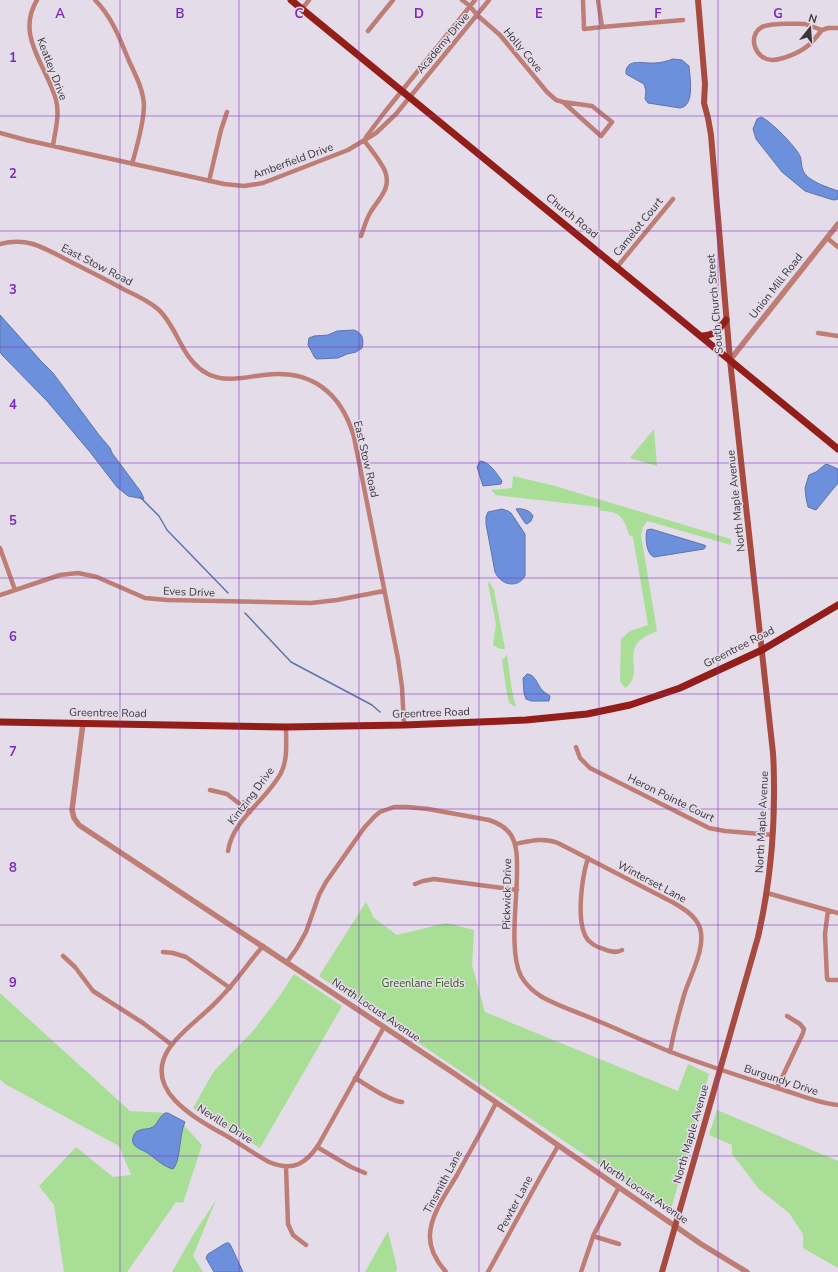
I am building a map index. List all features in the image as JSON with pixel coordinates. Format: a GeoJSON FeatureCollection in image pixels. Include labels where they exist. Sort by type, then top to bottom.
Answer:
{"type":"FeatureCollection","features":[{"type":"Feature","properties":{"kind":"main road","name":"Church Road"},"geometry":{"type":"LineString","coordinates":[[291,0],[838,448]]}},
{"type":"Feature","properties":{"kind":"main road","name":"South Church Street"},"geometry":{"type":"LineString","coordinates":[[698,0],[705,84],[704,103],[710,135],[730,360]]}},
{"type":"Feature","properties":{"kind":"main road"},"geometry":{"type":"LineString","coordinates":[[701,336],[713,334],[718,331],[726,320]]}},
{"type":"Feature","properties":{"kind":"main road","name":"North Maple Avenue"},"geometry":{"type":"LineString","coordinates":[[662,1272],[758,937],[767,893],[773,835],[774,766],[730,360]]}},
{"type":"Feature","properties":{"kind":"main road","name":"Greentree Road"},"geometry":{"type":"LineString","coordinates":[[0,722],[286,727],[404,725],[557,718],[587,714],[650,699],[680,688],[762,650],[838,605]]}},
{"type":"Feature","properties":{"kind":"street","name":"Keatley Drive"},"geometry":{"type":"LineString","coordinates":[[37,0],[31,13],[29,28],[33,47],[54,93],[57,106],[58,112],[53,146]]}},
{"type":"Feature","properties":{"kind":"street"},"geometry":{"type":"LineString","coordinates":[[95,0],[107,14],[115,28],[142,93],[144,106],[132,164]]}},
{"type":"Feature","properties":{"kind":"street"},"geometry":{"type":"LineString","coordinates":[[302,9],[309,0]]}},
{"type":"Feature","properties":{"kind":"street"},"geometry":{"type":"LineString","coordinates":[[368,31],[393,0]]}},
{"type":"Feature","properties":{"kind":"street","name":"Holly Cove"},"geometry":{"type":"LineString","coordinates":[[462,0],[500,35],[547,92],[556,100],[592,106],[612,122],[600,136],[563,102]]}},
{"type":"Feature","properties":{"kind":"street","name":"Academy Drive"},"geometry":{"type":"LineString","coordinates":[[402,91],[475,0]]}},
{"type":"Feature","properties":{"kind":"street","name":"Academy Drive"},"geometry":{"type":"LineString","coordinates":[[409,96],[489,0]]}},
{"type":"Feature","properties":{"kind":"street"},"geometry":{"type":"LineString","coordinates":[[583,0],[584,29],[683,20]]}},
{"type":"Feature","properties":{"kind":"street"},"geometry":{"type":"LineString","coordinates":[[598,0],[602,27]]}},
{"type":"Feature","properties":{"kind":"street"},"geometry":{"type":"LineString","coordinates":[[822,30],[805,24],[771,25],[762,28],[756,34],[754,42],[755,47],[761,56],[772,60],[805,48],[822,30],[828,28],[838,28]]}},
{"type":"Feature","properties":{"kind":"street","name":"Amberfield Drive"},"geometry":{"type":"LineString","coordinates":[[364,140],[402,91]]}},
{"type":"Feature","properties":{"kind":"street","name":"Amberfield Drive"},"geometry":{"type":"LineString","coordinates":[[0,133],[209,181],[244,186],[263,183],[356,146],[382,128],[396,114],[409,96]]}},
{"type":"Feature","properties":{"kind":"street"},"geometry":{"type":"LineString","coordinates":[[209,181],[221,130],[227,112]]}},
{"type":"Feature","properties":{"kind":"street"},"geometry":{"type":"LineString","coordinates":[[361,236],[370,214],[384,193],[387,182],[385,170],[364,140]]}},
{"type":"Feature","properties":{"kind":"street","name":"Camelot Court"},"geometry":{"type":"LineString","coordinates":[[617,267],[673,199]]}},
{"type":"Feature","properties":{"kind":"street","name":"Union Mill Road"},"geometry":{"type":"LineString","coordinates":[[730,360],[838,224]]}},
{"type":"Feature","properties":{"kind":"street"},"geometry":{"type":"LineString","coordinates":[[827,238],[838,246]]}},
{"type":"Feature","properties":{"kind":"street","name":"East Stow Road"},"geometry":{"type":"LineString","coordinates":[[0,244],[26,242],[41,247],[143,299],[158,310],[164,317],[188,356],[208,374],[235,379],[272,374],[292,374],[310,380],[327,391],[341,407],[351,426],[384,591],[401,678],[404,725]]}},
{"type":"Feature","properties":{"kind":"street"},"geometry":{"type":"LineString","coordinates":[[818,333],[838,336]]}},
{"type":"Feature","properties":{"kind":"street"},"geometry":{"type":"LineString","coordinates":[[0,548],[15,590]]}},
{"type":"Feature","properties":{"kind":"street","name":"Eves Drive"},"geometry":{"type":"LineString","coordinates":[[0,595],[60,574],[78,573],[97,577],[145,598],[165,600],[312,603],[384,591]]}},
{"type":"Feature","properties":{"kind":"street","name":"North Locust Avenue"},"geometry":{"type":"LineString","coordinates":[[83,723],[72,810],[78,825],[287,962],[496,1102],[701,1244],[747,1272]]}},
{"type":"Feature","properties":{"kind":"street","name":"Kintzing Drive"},"geometry":{"type":"LineString","coordinates":[[228,851],[235,831],[280,773],[286,753],[286,727]]}},
{"type":"Feature","properties":{"kind":"street","name":"Heron Pointe Court"},"geometry":{"type":"LineString","coordinates":[[576,747],[580,758],[590,768],[709,828],[725,831],[773,835]]}},
{"type":"Feature","properties":{"kind":"street"},"geometry":{"type":"LineString","coordinates":[[210,790],[227,794],[250,812]]}},
{"type":"Feature","properties":{"kind":"street","name":"Pickwick Drive"},"geometry":{"type":"LineString","coordinates":[[287,962],[306,932],[319,895],[326,882],[364,828],[380,812],[394,807],[407,807],[428,809],[489,820],[497,822],[508,831],[515,844],[517,861],[515,935],[516,960],[521,976],[530,988],[542,997],[557,1004],[670,1052],[720,1070]]}},
{"type":"Feature","properties":{"kind":"street","name":"Winterset Lane"},"geometry":{"type":"LineString","coordinates":[[515,844],[534,840],[551,841],[588,858],[674,903],[686,910],[695,918],[701,935],[700,947],[677,1021],[670,1052]]}},
{"type":"Feature","properties":{"kind":"street"},"geometry":{"type":"LineString","coordinates":[[588,858],[583,878],[581,910],[585,935],[588,940],[598,947],[614,952],[619,952],[622,950]]}},
{"type":"Feature","properties":{"kind":"street"},"geometry":{"type":"LineString","coordinates":[[415,884],[434,879],[517,890]]}},
{"type":"Feature","properties":{"kind":"street"},"geometry":{"type":"LineString","coordinates":[[767,893],[838,912]]}},
{"type":"Feature","properties":{"kind":"street"},"geometry":{"type":"LineString","coordinates":[[828,910],[825,934],[826,969],[828,980],[838,980]]}},
{"type":"Feature","properties":{"kind":"street","name":"Neville Drive"},"geometry":{"type":"LineString","coordinates":[[262,946],[230,988],[216,1003],[181,1034],[172,1045],[164,1058],[162,1071],[165,1085],[172,1097],[188,1112],[254,1154],[276,1165],[286,1167]]}},
{"type":"Feature","properties":{"kind":"street"},"geometry":{"type":"LineString","coordinates":[[163,952],[186,957],[230,988]]}},
{"type":"Feature","properties":{"kind":"street"},"geometry":{"type":"LineString","coordinates":[[63,956],[75,967],[93,991],[104,1000],[143,1023],[172,1045]]}},
{"type":"Feature","properties":{"kind":"street"},"geometry":{"type":"LineString","coordinates":[[777,1088],[804,1029],[800,1024],[787,1016]]}},
{"type":"Feature","properties":{"kind":"street"},"geometry":{"type":"LineString","coordinates":[[306,1245],[293,1235],[288,1224],[286,1167],[296,1166],[312,1155],[384,1028]]}},
{"type":"Feature","properties":{"kind":"street","name":"Burgundy Drive"},"geometry":{"type":"LineString","coordinates":[[720,1070],[824,1103],[838,1105]]}},
{"type":"Feature","properties":{"kind":"street"},"geometry":{"type":"LineString","coordinates":[[355,1078],[396,1102],[402,1102]]}},
{"type":"Feature","properties":{"kind":"street","name":"Tinsmith Lane"},"geometry":{"type":"LineString","coordinates":[[446,1272],[433,1254],[430,1240],[431,1225],[440,1204],[496,1102]]}},
{"type":"Feature","properties":{"kind":"street","name":"Pewter Lane"},"geometry":{"type":"LineString","coordinates":[[488,1272],[558,1146]]}},
{"type":"Feature","properties":{"kind":"street"},"geometry":{"type":"LineString","coordinates":[[317,1147],[351,1167],[365,1173]]}},
{"type":"Feature","properties":{"kind":"street"},"geometry":{"type":"LineString","coordinates":[[581,1272],[593,1236],[619,1187]]}},
{"type":"Feature","properties":{"kind":"street"},"geometry":{"type":"LineString","coordinates":[[593,1236],[619,1244]]}},
{"type":"Feature","properties":{"kind":"green space"},"geometry":{"type":"Polygon","coordinates":[[[654,429],[657,466],[630,458],[654,429]]]}},
{"type":"Feature","properties":{"kind":"green space"},"geometry":{"type":"Polygon","coordinates":[[[513,476],[555,486],[731,539],[731,545],[647,521],[643,527],[641,535],[657,631],[643,638],[636,645],[633,656],[633,678],[625,688],[620,681],[621,639],[630,631],[648,625],[633,537],[629,535],[623,520],[617,514],[613,512],[601,511],[599,507],[496,495],[491,490],[512,488],[513,476]]]}},
{"type":"Feature","properties":{"kind":"green space"},"geometry":{"type":"Polygon","coordinates":[[[489,581],[494,590],[505,649],[500,649],[493,645],[496,624],[488,584],[489,581]]]}},
{"type":"Feature","properties":{"kind":"green space"},"geometry":{"type":"Polygon","coordinates":[[[507,655],[512,691],[516,707],[509,703],[507,694],[502,660],[507,655]]]}},
{"type":"Feature","properties":{"kind":"green space","name":"Greenlane Fields"},"geometry":{"type":"Polygon","coordinates":[[[366,902],[374,918],[397,935],[446,923],[474,930],[472,965],[485,1012],[678,1091],[688,1064],[709,1074],[672,1206],[665,1209],[319,976],[366,902]]]}},
{"type":"Feature","properties":{"kind":"green space"},"geometry":{"type":"Polygon","coordinates":[[[294,974],[342,1006],[260,1148],[193,1108],[214,1071],[253,1031],[279,997],[294,974]]]}},
{"type":"Feature","properties":{"kind":"green space"},"geometry":{"type":"Polygon","coordinates":[[[0,993],[130,1111],[167,1113],[179,1120],[202,1145],[183,1203],[176,1202],[127,1272],[64,1272],[54,1205],[39,1186],[76,1147],[113,1177],[131,1175],[119,1146],[5,1084],[0,1079],[0,993]]]}},
{"type":"Feature","properties":{"kind":"green space"},"geometry":{"type":"Polygon","coordinates":[[[717,1110],[838,1161],[838,1268],[803,1248],[803,1234],[789,1213],[759,1189],[732,1154],[732,1145],[709,1135],[717,1110]]]}},
{"type":"Feature","properties":{"kind":"green space"},"geometry":{"type":"Polygon","coordinates":[[[216,1200],[193,1256],[203,1272],[172,1272],[193,1235],[216,1200]]]}},
{"type":"Feature","properties":{"kind":"green space"},"geometry":{"type":"Polygon","coordinates":[[[388,1231],[397,1268],[396,1272],[365,1272],[388,1231]]]}},
{"type":"Feature","properties":{"kind":"water"},"geometry":{"type":"Polygon","coordinates":[[[673,59],[682,60],[689,66],[691,84],[688,102],[685,106],[680,108],[648,103],[645,99],[646,91],[644,84],[626,74],[629,65],[636,62],[659,63],[673,59]]]}},
{"type":"Feature","properties":{"kind":"water"},"geometry":{"type":"Polygon","coordinates":[[[761,117],[777,129],[798,152],[805,174],[816,182],[838,191],[838,199],[834,200],[805,191],[782,172],[756,139],[753,129],[757,119],[761,117]]]}},
{"type":"Feature","properties":{"kind":"water"},"geometry":{"type":"Polygon","coordinates":[[[0,315],[53,373],[110,448],[112,453],[141,492],[144,499],[128,496],[117,487],[47,401],[3,356],[0,352],[0,315]]]}},
{"type":"Feature","properties":{"kind":"water"},"geometry":{"type":"Polygon","coordinates":[[[337,331],[357,331],[362,337],[362,348],[356,352],[338,358],[317,359],[308,345],[309,338],[314,336],[328,335],[337,331]]]}},
{"type":"Feature","properties":{"kind":"water"},"geometry":{"type":"Polygon","coordinates":[[[480,461],[487,463],[492,468],[502,481],[501,484],[483,486],[477,467],[480,461]]]}},
{"type":"Feature","properties":{"kind":"water"},"geometry":{"type":"Polygon","coordinates":[[[826,464],[838,469],[838,483],[816,510],[808,507],[805,488],[809,475],[816,472],[826,464]]]}},
{"type":"Feature","properties":{"kind":"water"},"geometry":{"type":"Polygon","coordinates":[[[502,509],[511,513],[525,534],[525,576],[518,583],[514,584],[509,584],[501,580],[495,572],[486,524],[488,512],[502,509]]]}},
{"type":"Feature","properties":{"kind":"water"},"geometry":{"type":"Polygon","coordinates":[[[516,509],[523,509],[530,512],[533,516],[531,521],[527,524],[525,523],[516,509]]]}},
{"type":"Feature","properties":{"kind":"water"},"geometry":{"type":"Polygon","coordinates":[[[651,529],[706,546],[704,549],[654,557],[649,552],[646,541],[647,530],[651,529]]]}},
{"type":"Feature","properties":{"kind":"water"},"geometry":{"type":"Polygon","coordinates":[[[527,674],[534,677],[542,690],[550,696],[549,701],[531,701],[526,699],[523,678],[527,674]]]}},
{"type":"Feature","properties":{"kind":"water"},"geometry":{"type":"Polygon","coordinates":[[[165,1113],[168,1113],[185,1122],[179,1154],[176,1165],[173,1169],[163,1165],[134,1145],[133,1142],[136,1132],[153,1127],[165,1113]]]}},
{"type":"Feature","properties":{"kind":"water"},"geometry":{"type":"Polygon","coordinates":[[[226,1243],[229,1243],[231,1246],[243,1272],[214,1272],[206,1258],[208,1254],[226,1243]]]}},
{"type":"Feature","properties":{"kind":"waterway"},"geometry":{"type":"LineString","coordinates":[[140,497],[159,516],[167,530],[228,593]]}},
{"type":"Feature","properties":{"kind":"waterway"},"geometry":{"type":"LineString","coordinates":[[245,613],[291,662],[372,705],[380,712]]}}]}
